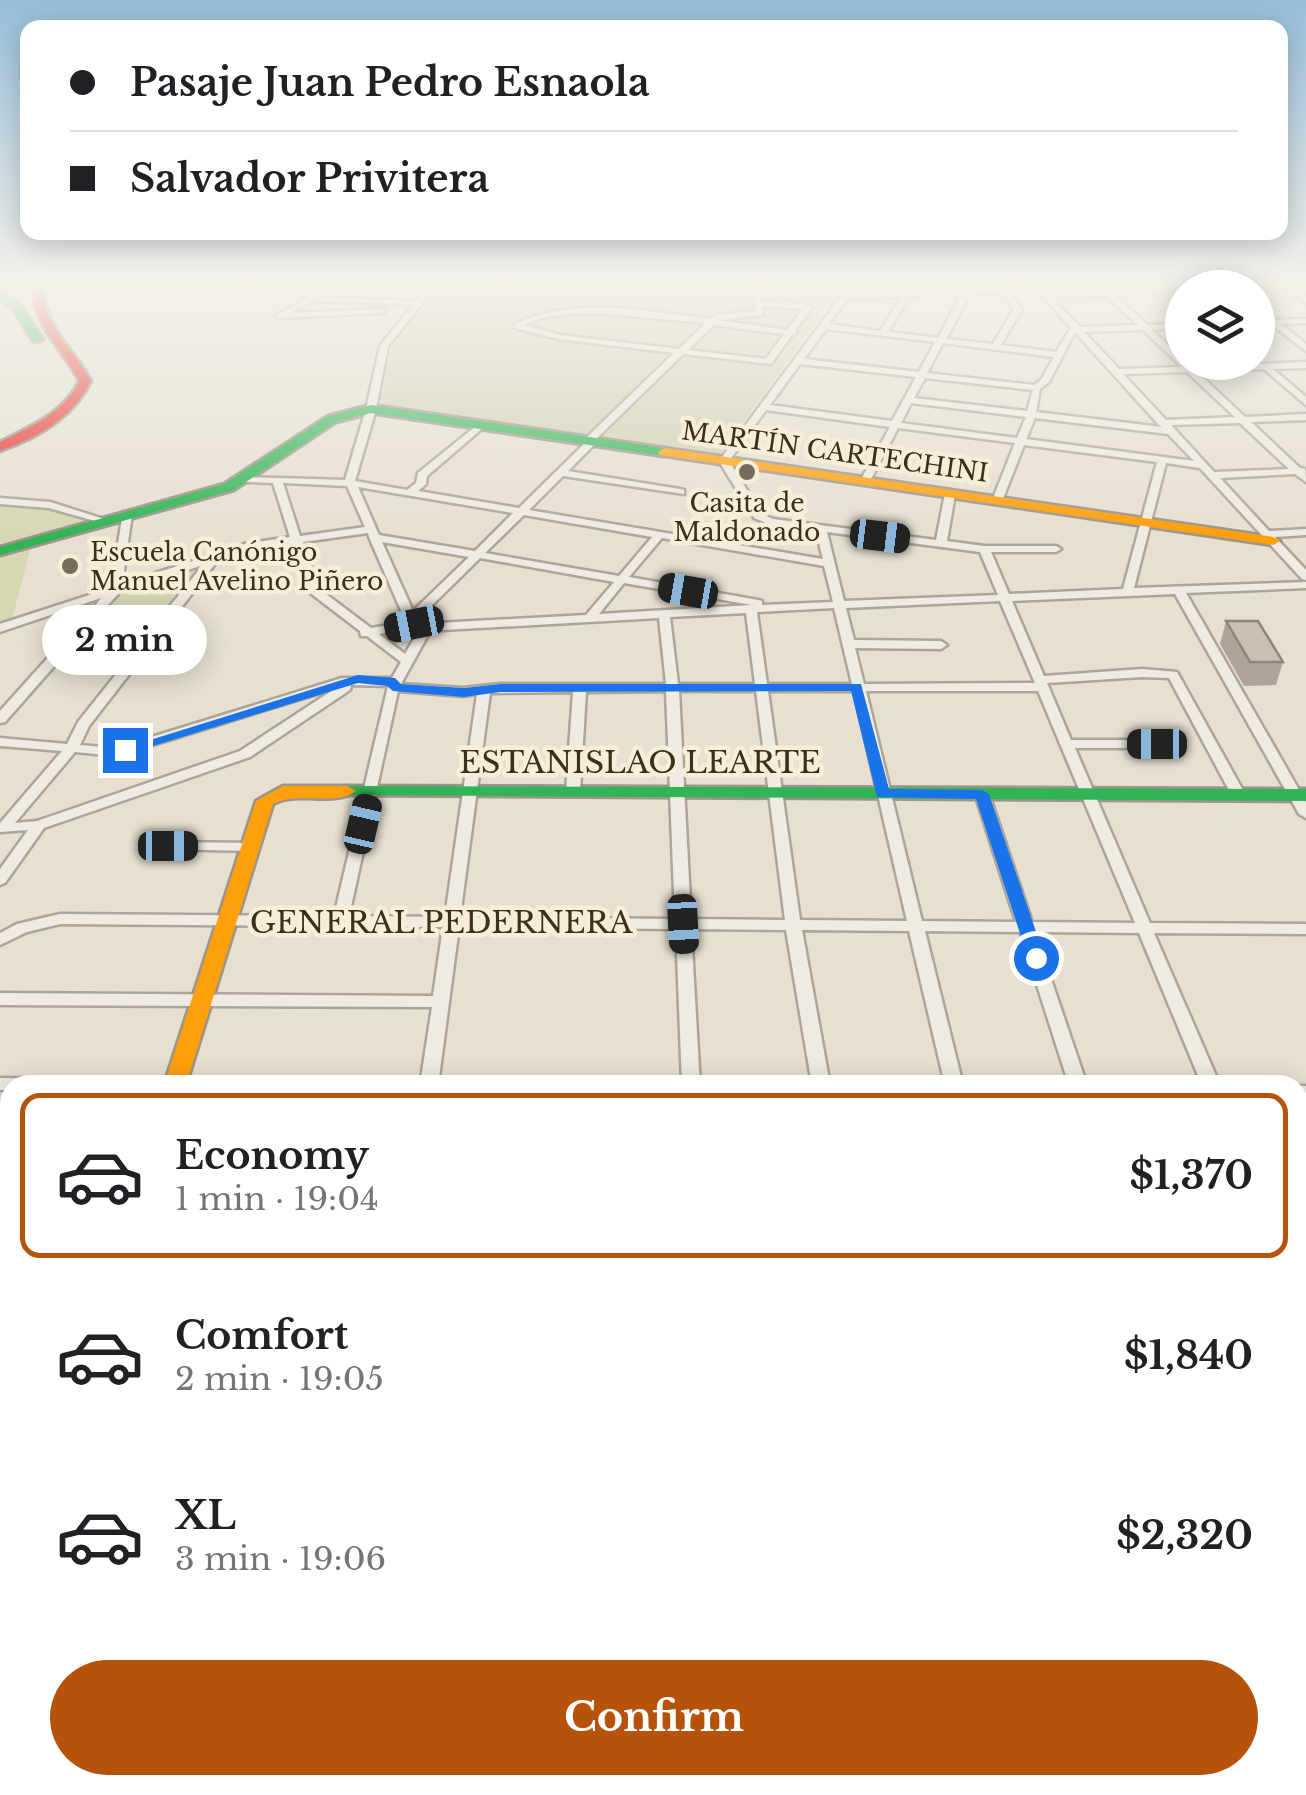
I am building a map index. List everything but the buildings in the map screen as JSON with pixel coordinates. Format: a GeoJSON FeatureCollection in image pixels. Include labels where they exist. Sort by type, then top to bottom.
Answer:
{"type":"FeatureCollection","features":[{"type":"Feature","properties":{"kind":"street"},"geometry":{"type":"LineString","coordinates":[[0,443],[56,408],[72,380],[68,369]]}},
{"type":"Feature","properties":{"kind":"street"},"geometry":{"type":"LineString","coordinates":[[0,443],[66,412],[85,386],[82,369]]}},
{"type":"Feature","properties":{"kind":"street"},"geometry":{"type":"LineString","coordinates":[[340,922],[394,685],[422,635],[350,483],[379,369]]}},
{"type":"Feature","properties":{"kind":"street"},"geometry":{"type":"LineString","coordinates":[[414,624],[665,369]]}},
{"type":"Feature","properties":{"kind":"street"},"geometry":{"type":"LineString","coordinates":[[792,369],[724,462],[763,520],[984,549],[1056,549]]}},
{"type":"Feature","properties":{"kind":"street"},"geometry":{"type":"LineString","coordinates":[[862,369],[1037,390]]}},
{"type":"Feature","properties":{"kind":"street"},"geometry":{"type":"LineString","coordinates":[[865,481],[925,369]]}},
{"type":"Feature","properties":{"kind":"street"},"geometry":{"type":"LineString","coordinates":[[997,501],[1032,416],[1037,390],[1052,369]]}},
{"type":"Feature","properties":{"kind":"street"},"geometry":{"type":"LineString","coordinates":[[1111,369],[1306,577]]}},
{"type":"Feature","properties":{"kind":"street"},"geometry":{"type":"LineString","coordinates":[[1114,372],[1165,371]]}},
{"type":"Feature","properties":{"kind":"street"},"geometry":{"type":"LineString","coordinates":[[1275,375],[1306,402]]}},
{"type":"Feature","properties":{"kind":"street"},"geometry":{"type":"LineString","coordinates":[[1199,380],[1303,474]]}},
{"type":"Feature","properties":{"kind":"street"},"geometry":{"type":"LineString","coordinates":[[910,400],[1032,416],[1166,427],[1306,417]]}},
{"type":"Feature","properties":{"kind":"street"},"geometry":{"type":"LineString","coordinates":[[763,408],[1200,465]]}},
{"type":"Feature","properties":{"kind":"street","name":"MARTÍN CARTECHINI"},"geometry":{"type":"LineString","coordinates":[[0,502],[50,505],[102,520],[215,492],[247,479],[328,418],[371,409],[1147,523],[1270,538],[1306,532]]}},
{"type":"Feature","properties":{"kind":"street"},"geometry":{"type":"LineString","coordinates":[[409,493],[420,484],[422,475],[482,425]]}},
{"type":"Feature","properties":{"kind":"street"},"geometry":{"type":"LineString","coordinates":[[1130,592],[1162,460]]}},
{"type":"Feature","properties":{"kind":"street"},"geometry":{"type":"LineString","coordinates":[[562,473],[680,492]]}},
{"type":"Feature","properties":{"kind":"street"},"geometry":{"type":"LineString","coordinates":[[1210,475],[1303,474]]}},
{"type":"Feature","properties":{"kind":"street"},"geometry":{"type":"LineString","coordinates":[[247,479],[350,483],[828,563]]}},
{"type":"Feature","properties":{"kind":"street"},"geometry":{"type":"LineString","coordinates":[[277,480],[314,590],[407,661]]}},
{"type":"Feature","properties":{"kind":"street"},"geometry":{"type":"LineString","coordinates":[[941,544],[950,494]]}},
{"type":"Feature","properties":{"kind":"street"},"geometry":{"type":"LineString","coordinates":[[0,720],[116,590],[127,514]]}},
{"type":"Feature","properties":{"kind":"street"},"geometry":{"type":"LineString","coordinates":[[0,551],[102,520]]}},
{"type":"Feature","properties":{"kind":"street"},"geometry":{"type":"LineString","coordinates":[[820,529],[952,1075]]}},
{"type":"Feature","properties":{"kind":"street"},"geometry":{"type":"LineString","coordinates":[[0,628],[250,546],[372,533],[787,607]]}},
{"type":"Feature","properties":{"kind":"street"},"geometry":{"type":"LineString","coordinates":[[590,618],[658,536]]}},
{"type":"Feature","properties":{"kind":"street"},"geometry":{"type":"LineString","coordinates":[[984,549],[1207,1075]]}},
{"type":"Feature","properties":{"kind":"street"},"geometry":{"type":"LineString","coordinates":[[2,828],[72,748],[83,725],[216,556]]}},
{"type":"Feature","properties":{"kind":"street"},"geometry":{"type":"LineString","coordinates":[[366,633],[414,624],[1306,585]]}},
{"type":"Feature","properties":{"kind":"street"},"geometry":{"type":"LineString","coordinates":[[1178,590],[1300,795],[1306,814]]}},
{"type":"Feature","properties":{"kind":"street"},"geometry":{"type":"LineString","coordinates":[[63,607],[170,615]]}},
{"type":"Feature","properties":{"kind":"street"},"geometry":{"type":"LineString","coordinates":[[751,610],[793,925],[819,1075]]}},
{"type":"Feature","properties":{"kind":"street"},"geometry":{"type":"LineString","coordinates":[[664,614],[672,686],[691,1075]]}},
{"type":"Feature","properties":{"kind":"street"},"geometry":{"type":"LineString","coordinates":[[848,644],[941,645]]}},
{"type":"Feature","properties":{"kind":"street"},"geometry":{"type":"LineString","coordinates":[[0,742],[117,752],[358,679],[464,692],[580,687],[1042,683],[1142,672],[1173,674],[1238,794]]}},
{"type":"Feature","properties":{"kind":"street"},"geometry":{"type":"LineString","coordinates":[[2,828],[39,825],[245,754],[358,679]]}},
{"type":"Feature","properties":{"kind":"street"},"geometry":{"type":"LineString","coordinates":[[574,792],[580,687]]}},
{"type":"Feature","properties":{"kind":"street"},"geometry":{"type":"LineString","coordinates":[[431,1075],[484,690]]}},
{"type":"Feature","properties":{"kind":"street"},"geometry":{"type":"LineString","coordinates":[[1068,744],[1157,744]]}},
{"type":"Feature","properties":{"kind":"street","name":"ESTANISLAO LEARTE"},"geometry":{"type":"LineString","coordinates":[[251,847],[265,801],[274,793],[1300,795]]}},
{"type":"Feature","properties":{"kind":"street"},"geometry":{"type":"LineString","coordinates":[[982,794],[1075,1075]]}},
{"type":"Feature","properties":{"kind":"street"},"geometry":{"type":"LineString","coordinates":[[0,880],[39,825]]}},
{"type":"Feature","properties":{"kind":"street"},"geometry":{"type":"LineString","coordinates":[[168,846],[251,847],[179,1075]]}},
{"type":"Feature","properties":{"kind":"street","name":"GENERAL PEDERNERA"},"geometry":{"type":"LineString","coordinates":[[0,940],[22,928],[60,919],[1306,929]]}},
{"type":"Feature","properties":{"kind":"street"},"geometry":{"type":"LineString","coordinates":[[0,999],[441,1002]]}},
{"type":"Feature","properties":{"kind":"green space"},"geometry":{"type":"Polygon","coordinates":[[[387,369],[782,369],[717,458],[381,406],[387,369]]]}},
{"type":"Feature","properties":{"kind":"green space"},"geometry":{"type":"Polygon","coordinates":[[[0,504],[43,507],[95,520],[33,538],[12,620],[0,624],[0,504]]]}},
{"type":"Feature","properties":{"kind":"green space"},"geometry":{"type":"Polygon","coordinates":[[[190,569],[199,572],[168,609],[106,605],[116,594],[190,569]]]}},
{"type":"Feature","properties":{"kind":"traffic: fast"},"geometry":{"type":"LineString","coordinates":[[0,551],[229,487],[332,419],[371,409],[664,452]]}},
{"type":"Feature","properties":{"kind":"traffic: fast"},"geometry":{"type":"LineString","coordinates":[[347,791],[1306,795]]}},
{"type":"Feature","properties":{"kind":"traffic: slow"},"geometry":{"type":"LineString","coordinates":[[664,452],[1273,541]]}},
{"type":"Feature","properties":{"kind":"traffic: slow"},"geometry":{"type":"LineString","coordinates":[[178,1075],[265,801],[283,791],[347,791]]}},
{"type":"Feature","properties":{"kind":"traffic: jam"},"geometry":{"type":"LineString","coordinates":[[0,447],[38,428],[71,404],[85,381],[79,369]]}},
{"type":"Feature","properties":{"kind":"place","name":"Casita de Maldonado"},"geometry":{"type":"Point","coordinates":[747,472]}},
{"type":"Feature","properties":{"kind":"place","name":"Escuela Canónigo Manuel Avelino Piñero"},"geometry":{"type":"Point","coordinates":[70,566]}},
{"type":"Feature","properties":{"kind":"route"},"geometry":{"type":"LineString","coordinates":[[125,750],[358,679],[395,682],[393,687],[464,692],[500,688],[856,687],[883,794],[982,794],[1036,958]]}}]}
